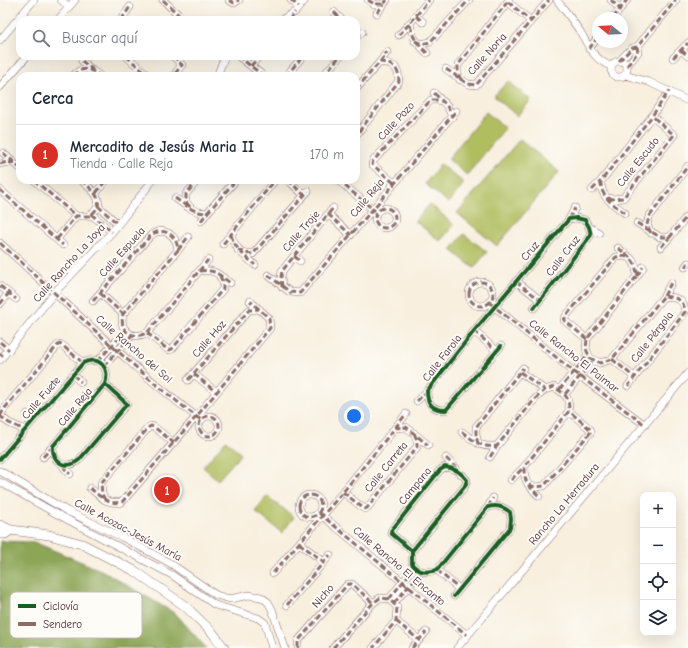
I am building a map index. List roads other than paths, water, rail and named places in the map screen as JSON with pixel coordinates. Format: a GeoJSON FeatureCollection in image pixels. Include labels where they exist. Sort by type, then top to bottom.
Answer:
{"type":"FeatureCollection","features":[{"type":"Feature","properties":{"kind":"main road"},"geometry":{"type":"LineString","coordinates":[[0,525],[11,530],[48,535],[82,544],[135,571],[185,606],[212,632],[224,648]]}},
{"type":"Feature","properties":{"kind":"main road"},"geometry":{"type":"LineString","coordinates":[[0,534],[5,534],[11,530]]}},
{"type":"Feature","properties":{"kind":"street"},"geometry":{"type":"LineString","coordinates":[[20,16],[34,0]]}},
{"type":"Feature","properties":{"kind":"street"},"geometry":{"type":"LineString","coordinates":[[61,0],[69,7]]}},
{"type":"Feature","properties":{"kind":"street"},"geometry":{"type":"LineString","coordinates":[[61,16],[75,0]]}},
{"type":"Feature","properties":{"kind":"street"},"geometry":{"type":"LineString","coordinates":[[162,0],[180,16]]}},
{"type":"Feature","properties":{"kind":"street"},"geometry":{"type":"LineString","coordinates":[[229,0],[234,4],[238,0]]}},
{"type":"Feature","properties":{"kind":"street"},"geometry":{"type":"LineString","coordinates":[[291,0],[297,10]]}},
{"type":"Feature","properties":{"kind":"street"},"geometry":{"type":"LineString","coordinates":[[292,16],[305,0]]}},
{"type":"Feature","properties":{"kind":"street"},"geometry":{"type":"LineString","coordinates":[[368,0],[374,4],[385,2]]}},
{"type":"Feature","properties":{"kind":"street"},"geometry":{"type":"LineString","coordinates":[[399,35],[429,0]]}},
{"type":"Feature","properties":{"kind":"street"},"geometry":{"type":"LineString","coordinates":[[415,41],[422,44],[430,42],[469,0]]}},
{"type":"Feature","properties":{"kind":"street","name":"Calle Noria"},"geometry":{"type":"LineString","coordinates":[[531,21],[508,1],[473,50],[458,65],[458,72],[461,80],[468,84],[476,85],[489,64],[531,21],[549,0]]}},
{"type":"Feature","properties":{"kind":"street"},"geometry":{"type":"LineString","coordinates":[[557,0],[581,33],[589,49],[601,63],[612,67]]}},
{"type":"Feature","properties":{"kind":"street"},"geometry":{"type":"LineString","coordinates":[[611,0],[620,9]]}},
{"type":"Feature","properties":{"kind":"street"},"geometry":{"type":"LineString","coordinates":[[618,12],[627,0]]}},
{"type":"Feature","properties":{"kind":"street"},"geometry":{"type":"LineString","coordinates":[[625,75],[627,66],[638,52],[638,47],[676,0]]}},
{"type":"Feature","properties":{"kind":"street"},"geometry":{"type":"LineString","coordinates":[[377,13],[385,2]]}},
{"type":"Feature","properties":{"kind":"street"},"geometry":{"type":"LineString","coordinates":[[124,16],[130,6]]}},
{"type":"Feature","properties":{"kind":"street"},"geometry":{"type":"LineString","coordinates":[[287,16],[297,10]]}},
{"type":"Feature","properties":{"kind":"street"},"geometry":{"type":"LineString","coordinates":[[334,12],[338,16]]}},
{"type":"Feature","properties":{"kind":"street"},"geometry":{"type":"LineString","coordinates":[[416,16],[423,22]]}},
{"type":"Feature","properties":{"kind":"street"},"geometry":{"type":"LineString","coordinates":[[0,40],[16,21]]}},
{"type":"Feature","properties":{"kind":"street"},"geometry":{"type":"LineString","coordinates":[[410,23],[411,32],[415,41],[427,53]]}},
{"type":"Feature","properties":{"kind":"street"},"geometry":{"type":"LineString","coordinates":[[431,30],[437,35]]}},
{"type":"Feature","properties":{"kind":"street"},"geometry":{"type":"LineString","coordinates":[[673,58],[688,43]]}},
{"type":"Feature","properties":{"kind":"street"},"geometry":{"type":"LineString","coordinates":[[589,49],[592,45]]}},
{"type":"Feature","properties":{"kind":"street"},"geometry":{"type":"LineString","coordinates":[[638,47],[632,48],[619,61],[614,63],[612,72],[615,76],[620,77],[625,75],[649,82],[688,101]]}},
{"type":"Feature","properties":{"kind":"street"},"geometry":{"type":"LineString","coordinates":[[682,50],[688,56]]}},
{"type":"Feature","properties":{"kind":"street"},"geometry":{"type":"LineString","coordinates":[[360,84],[387,52]]}},
{"type":"Feature","properties":{"kind":"street"},"geometry":{"type":"LineString","coordinates":[[0,87],[24,60]]}},
{"type":"Feature","properties":{"kind":"street"},"geometry":{"type":"LineString","coordinates":[[131,60],[144,72]]}},
{"type":"Feature","properties":{"kind":"street"},"geometry":{"type":"LineString","coordinates":[[176,72],[182,65],[177,60]]}},
{"type":"Feature","properties":{"kind":"street"},"geometry":{"type":"LineString","coordinates":[[219,72],[223,60]]}},
{"type":"Feature","properties":{"kind":"street"},"geometry":{"type":"LineString","coordinates":[[243,60],[259,72]]}},
{"type":"Feature","properties":{"kind":"street"},"geometry":{"type":"LineString","coordinates":[[251,66],[256,60]]}},
{"type":"Feature","properties":{"kind":"street"},"geometry":{"type":"LineString","coordinates":[[289,72],[300,60]]}},
{"type":"Feature","properties":{"kind":"street"},"geometry":{"type":"LineString","coordinates":[[326,72],[337,60]]}},
{"type":"Feature","properties":{"kind":"street"},"geometry":{"type":"LineString","coordinates":[[82,61],[93,70]]}},
{"type":"Feature","properties":{"kind":"street"},"geometry":{"type":"LineString","coordinates":[[619,61],[624,62],[627,66]]}},
{"type":"Feature","properties":{"kind":"street"},"geometry":{"type":"LineString","coordinates":[[360,131],[399,81],[395,66],[380,62]]}},
{"type":"Feature","properties":{"kind":"street"},"geometry":{"type":"LineString","coordinates":[[78,72],[85,68],[93,70]]}},
{"type":"Feature","properties":{"kind":"street"},"geometry":{"type":"LineString","coordinates":[[446,69],[461,80]]}},
{"type":"Feature","properties":{"kind":"street","name":"Calle Escudo"},"geometry":{"type":"LineString","coordinates":[[592,190],[601,181],[652,116],[669,91]]}},
{"type":"Feature","properties":{"kind":"street"},"geometry":{"type":"LineString","coordinates":[[434,94],[444,102]]}},
{"type":"Feature","properties":{"kind":"street","name":"Calle Pozo"},"geometry":{"type":"LineString","coordinates":[[394,183],[372,164],[431,100],[444,102]]}},
{"type":"Feature","properties":{"kind":"street","name":"Calle Reja"},"geometry":{"type":"LineString","coordinates":[[282,287],[290,292],[300,293],[312,274],[375,211],[394,183],[454,114],[444,102]]}},
{"type":"Feature","properties":{"kind":"street","name":"Calle Escudo"},"geometry":{"type":"LineString","coordinates":[[601,181],[600,189],[606,197],[613,200],[623,198],[674,135],[652,116]]}},
{"type":"Feature","properties":{"kind":"street"},"geometry":{"type":"LineString","coordinates":[[3,153],[16,165]]}},
{"type":"Feature","properties":{"kind":"street"},"geometry":{"type":"LineString","coordinates":[[0,164],[9,162],[16,166]]}},
{"type":"Feature","properties":{"kind":"street"},"geometry":{"type":"LineString","coordinates":[[651,232],[647,225],[649,217],[688,166]]}},
{"type":"Feature","properties":{"kind":"street"},"geometry":{"type":"LineString","coordinates":[[39,184],[76,216],[89,216],[98,206],[98,201],[96,193],[86,184]]}},
{"type":"Feature","properties":{"kind":"street"},"geometry":{"type":"LineString","coordinates":[[96,193],[103,184]]}},
{"type":"Feature","properties":{"kind":"street","name":"Calle Rancho La Joya"},"geometry":{"type":"LineString","coordinates":[[1,357],[9,350],[55,292],[112,232],[150,184]]}},
{"type":"Feature","properties":{"kind":"street"},"geometry":{"type":"LineString","coordinates":[[191,209],[186,202],[186,194],[194,189],[196,184]]}},
{"type":"Feature","properties":{"kind":"street"},"geometry":{"type":"LineString","coordinates":[[201,221],[232,184]]}},
{"type":"Feature","properties":{"kind":"street"},"geometry":{"type":"LineString","coordinates":[[223,244],[240,228],[270,184]]}},
{"type":"Feature","properties":{"kind":"street"},"geometry":{"type":"LineString","coordinates":[[238,250],[253,254],[258,243],[306,193],[294,184]]}},
{"type":"Feature","properties":{"kind":"street"},"geometry":{"type":"LineString","coordinates":[[343,184],[375,211]]}},
{"type":"Feature","properties":{"kind":"street"},"geometry":{"type":"LineString","coordinates":[[3,190],[63,245]]}},
{"type":"Feature","properties":{"kind":"street"},"geometry":{"type":"LineString","coordinates":[[606,197],[625,213]]}},
{"type":"Feature","properties":{"kind":"street"},"geometry":{"type":"LineString","coordinates":[[174,198],[199,213],[208,213]]}},
{"type":"Feature","properties":{"kind":"street"},"geometry":{"type":"LineString","coordinates":[[208,200],[214,205]]}},
{"type":"Feature","properties":{"kind":"street"},"geometry":{"type":"LineString","coordinates":[[98,206],[118,224]]}},
{"type":"Feature","properties":{"kind":"street"},"geometry":{"type":"LineString","coordinates":[[328,214],[333,208]]}},
{"type":"Feature","properties":{"kind":"street"},"geometry":{"type":"LineString","coordinates":[[569,219],[575,208]]}},
{"type":"Feature","properties":{"kind":"street"},"geometry":{"type":"LineString","coordinates":[[91,214],[112,232]]}},
{"type":"Feature","properties":{"kind":"street","name":"Calle Troje"},"geometry":{"type":"LineString","coordinates":[[282,287],[282,271],[328,214],[351,235]]}},
{"type":"Feature","properties":{"kind":"street"},"geometry":{"type":"LineString","coordinates":[[661,247],[688,215]]}},
{"type":"Feature","properties":{"kind":"street"},"geometry":{"type":"LineString","coordinates":[[57,239],[76,216]]}},
{"type":"Feature","properties":{"kind":"street","name":"Calle Cruz"},"geometry":{"type":"LineString","coordinates":[[540,300],[591,235],[585,220],[576,218],[569,219]]}},
{"type":"Feature","properties":{"kind":"street","name":"Cruz"},"geometry":{"type":"LineString","coordinates":[[492,305],[516,281],[569,219]]}},
{"type":"Feature","properties":{"kind":"street"},"geometry":{"type":"LineString","coordinates":[[637,223],[660,237],[670,237]]}},
{"type":"Feature","properties":{"kind":"street"},"geometry":{"type":"LineString","coordinates":[[589,227],[599,233]]}},
{"type":"Feature","properties":{"kind":"street","name":"Calle Espuela"},"geometry":{"type":"LineString","coordinates":[[123,314],[100,293],[150,240],[151,235],[157,231],[170,234],[176,241],[178,250]]}},
{"type":"Feature","properties":{"kind":"street"},"geometry":{"type":"LineString","coordinates":[[231,235],[233,243],[238,250],[255,265]]}},
{"type":"Feature","properties":{"kind":"street"},"geometry":{"type":"LineString","coordinates":[[129,333],[122,323],[123,314],[168,256],[178,250],[188,237]]}},
{"type":"Feature","properties":{"kind":"street","name":"Calle Rancho del Sol"},"geometry":{"type":"LineString","coordinates":[[0,243],[55,292],[111,346],[199,418]]}},
{"type":"Feature","properties":{"kind":"street"},"geometry":{"type":"LineString","coordinates":[[618,248],[632,259],[636,266],[637,276]]}},
{"type":"Feature","properties":{"kind":"street"},"geometry":{"type":"LineString","coordinates":[[294,256],[300,261]]}},
{"type":"Feature","properties":{"kind":"street"},"geometry":{"type":"LineString","coordinates":[[587,339],[564,320],[616,257],[624,256],[632,259]]}},
{"type":"Feature","properties":{"kind":"street"},"geometry":{"type":"LineString","coordinates":[[101,363],[111,346],[129,333],[142,335],[147,333],[197,279],[199,271],[208,260]]}},
{"type":"Feature","properties":{"kind":"street"},"geometry":{"type":"LineString","coordinates":[[590,358],[586,349],[587,339],[643,267]]}},
{"type":"Feature","properties":{"kind":"street"},"geometry":{"type":"LineString","coordinates":[[199,271],[209,270],[218,273],[230,282]]}},
{"type":"Feature","properties":{"kind":"street"},"geometry":{"type":"LineString","coordinates":[[147,333],[170,350],[215,294],[223,289],[223,282],[218,273]]}},
{"type":"Feature","properties":{"kind":"street"},"geometry":{"type":"LineString","coordinates":[[268,275],[282,287]]}},
{"type":"Feature","properties":{"kind":"street"},"geometry":{"type":"LineString","coordinates":[[516,281],[540,300],[534,308]]}},
{"type":"Feature","properties":{"kind":"street","name":"Calle Pérgola"},"geometry":{"type":"LineString","coordinates":[[590,358],[600,363],[612,359],[664,296],[671,283]]}},
{"type":"Feature","properties":{"kind":"street"},"geometry":{"type":"LineString","coordinates":[[0,286],[16,299]]}},
{"type":"Feature","properties":{"kind":"street"},"geometry":{"type":"LineString","coordinates":[[0,304],[8,293]]}},
{"type":"Feature","properties":{"kind":"street"},"geometry":{"type":"LineString","coordinates":[[92,301],[100,293]]}},
{"type":"Feature","properties":{"kind":"street","name":"Calle Pérgola"},"geometry":{"type":"LineString","coordinates":[[612,359],[634,377],[685,312],[686,307],[681,301],[664,296]]}},
{"type":"Feature","properties":{"kind":"street"},"geometry":{"type":"LineString","coordinates":[[90,488],[105,500],[113,504],[122,502],[124,493],[199,418],[216,392],[270,328],[269,318],[250,301]]}},
{"type":"Feature","properties":{"kind":"street","name":"Calle Farola"},"geometry":{"type":"LineString","coordinates":[[417,402],[442,377],[492,305]]}},
{"type":"Feature","properties":{"kind":"street","name":"Calle Rancho El Palmar"},"geometry":{"type":"LineString","coordinates":[[492,305],[573,371],[645,425]]}},
{"type":"Feature","properties":{"kind":"street","name":"Calle Hoz"},"geometry":{"type":"LineString","coordinates":[[216,392],[194,374],[249,310],[262,311]]}},
{"type":"Feature","properties":{"kind":"street","name":"Calle Farola"},"geometry":{"type":"LineString","coordinates":[[427,391],[427,399],[431,406],[438,410],[446,410],[459,391],[499,348],[474,331]]}},
{"type":"Feature","properties":{"kind":"street"},"geometry":{"type":"LineString","coordinates":[[101,363],[117,351],[129,333]]}},
{"type":"Feature","properties":{"kind":"street"},"geometry":{"type":"LineString","coordinates":[[0,342],[9,350]]}},
{"type":"Feature","properties":{"kind":"street","name":"Calle Fuete"},"geometry":{"type":"LineString","coordinates":[[0,460],[83,363],[60,344],[14,403],[4,408],[0,416],[9,423],[25,430]]}},
{"type":"Feature","properties":{"kind":"street"},"geometry":{"type":"LineString","coordinates":[[562,392],[573,371],[590,358]]}},
{"type":"Feature","properties":{"kind":"street"},"geometry":{"type":"LineString","coordinates":[[562,392],[580,376],[590,358]]}},
{"type":"Feature","properties":{"kind":"street"},"geometry":{"type":"LineString","coordinates":[[83,363],[93,360],[101,363]]}},
{"type":"Feature","properties":{"kind":"street","name":"Calle Reja"},"geometry":{"type":"LineString","coordinates":[[43,457],[58,443],[105,384],[107,378],[101,363]]}},
{"type":"Feature","properties":{"kind":"street"},"geometry":{"type":"LineString","coordinates":[[478,444],[476,427],[522,370],[545,390]]}},
{"type":"Feature","properties":{"kind":"street","name":"Rancho La Herradura"},"geometry":{"type":"LineString","coordinates":[[457,648],[688,373]]}},
{"type":"Feature","properties":{"kind":"street"},"geometry":{"type":"LineString","coordinates":[[188,380],[194,374]]}},
{"type":"Feature","properties":{"kind":"street"},"geometry":{"type":"LineString","coordinates":[[73,375],[81,382]]}},
{"type":"Feature","properties":{"kind":"street"},"geometry":{"type":"LineString","coordinates":[[628,386],[634,377]]}},
{"type":"Feature","properties":{"kind":"street"},"geometry":{"type":"LineString","coordinates":[[60,463],[68,465],[74,464],[80,454],[127,404],[105,384]]}},
{"type":"Feature","properties":{"kind":"street"},"geometry":{"type":"LineString","coordinates":[[490,457],[498,446],[539,401],[545,390],[554,387],[562,392],[568,398],[569,411],[591,431],[544,486],[535,488],[527,484]]}},
{"type":"Feature","properties":{"kind":"street"},"geometry":{"type":"LineString","coordinates":[[90,390],[96,395]]}},
{"type":"Feature","properties":{"kind":"street"},"geometry":{"type":"LineString","coordinates":[[511,480],[524,467],[569,411]]}},
{"type":"Feature","properties":{"kind":"street"},"geometry":{"type":"LineString","coordinates":[[28,414],[34,420]]}},
{"type":"Feature","properties":{"kind":"street","name":"Calle Carreta"},"geometry":{"type":"LineString","coordinates":[[273,573],[300,543],[320,514],[343,492],[406,414]]}},
{"type":"Feature","properties":{"kind":"street"},"geometry":{"type":"LineString","coordinates":[[556,414],[562,419]]}},
{"type":"Feature","properties":{"kind":"street"},"geometry":{"type":"LineString","coordinates":[[105,500],[102,494],[101,484],[108,481],[152,426],[174,443]]}},
{"type":"Feature","properties":{"kind":"street","name":"Calle Carreta"},"geometry":{"type":"LineString","coordinates":[[343,492],[365,509],[417,447],[417,440],[414,432],[406,428],[395,428]]}},
{"type":"Feature","properties":{"kind":"street"},"geometry":{"type":"LineString","coordinates":[[414,432],[428,445]]}},
{"type":"Feature","properties":{"kind":"street"},"geometry":{"type":"LineString","coordinates":[[462,432],[478,444],[487,447],[498,446]]}},
{"type":"Feature","properties":{"kind":"street"},"geometry":{"type":"LineString","coordinates":[[58,443],[54,456],[70,474]]}},
{"type":"Feature","properties":{"kind":"street"},"geometry":{"type":"LineString","coordinates":[[446,458],[467,480],[466,486],[412,550],[412,564],[418,570],[429,573],[437,570],[488,507],[493,498]]}},
{"type":"Feature","properties":{"kind":"street","name":"Campana"},"geometry":{"type":"LineString","coordinates":[[412,550],[392,534],[391,531],[440,470],[445,467],[457,470]]}},
{"type":"Feature","properties":{"kind":"street"},"geometry":{"type":"LineString","coordinates":[[524,467],[524,476],[527,484],[539,496]]}},
{"type":"Feature","properties":{"kind":"street","name":"Calle Acozac-Jesús María"},"geometry":{"type":"LineString","coordinates":[[0,471],[67,511],[122,537],[170,563],[216,595],[230,599],[249,595],[260,597],[268,602],[272,609],[284,646]]}},
{"type":"Feature","properties":{"kind":"street","name":"Calle Acozac-Jesús María"},"geometry":{"type":"LineString","coordinates":[[0,482],[172,575],[215,605],[258,618],[264,623],[272,647]]}},
{"type":"Feature","properties":{"kind":"street"},"geometry":{"type":"LineString","coordinates":[[22,495],[27,488]]}},
{"type":"Feature","properties":{"kind":"street"},"geometry":{"type":"LineString","coordinates":[[454,596],[510,528],[510,512],[501,506],[496,505],[488,507]]}},
{"type":"Feature","properties":{"kind":"street","name":"Calle Rancho El Encanto"},"geometry":{"type":"LineString","coordinates":[[320,514],[404,585],[467,635]]}},
{"type":"Feature","properties":{"kind":"street"},"geometry":{"type":"LineString","coordinates":[[300,543],[324,562]]}},
{"type":"Feature","properties":{"kind":"street"},"geometry":{"type":"LineString","coordinates":[[287,605],[330,555]]}},
{"type":"Feature","properties":{"kind":"street"},"geometry":{"type":"LineString","coordinates":[[392,601],[418,570]]}},
{"type":"Feature","properties":{"kind":"street"},"geometry":{"type":"LineString","coordinates":[[437,570],[459,589]]}},
{"type":"Feature","properties":{"kind":"street","name":"Nicho"},"geometry":{"type":"LineString","coordinates":[[298,648],[298,641],[348,584],[352,584],[373,602]]}},
{"type":"Feature","properties":{"kind":"street"},"geometry":{"type":"LineString","coordinates":[[333,648],[373,602],[380,598],[392,601],[397,607],[396,621],[374,648]]}},
{"type":"Feature","properties":{"kind":"street"},"geometry":{"type":"LineString","coordinates":[[396,621],[419,640]]}},
{"type":"Feature","properties":{"kind":"street"},"geometry":{"type":"LineString","coordinates":[[412,648],[426,632]]}},
{"type":"Feature","properties":{"kind":"street"},"geometry":{"type":"LineString","coordinates":[[272,647],[284,646]]}},
{"type":"Feature","properties":{"kind":"place","name":"Mercadito de Jesús Maria II"},"geometry":{"type":"Point","coordinates":[167,490]}}]}
